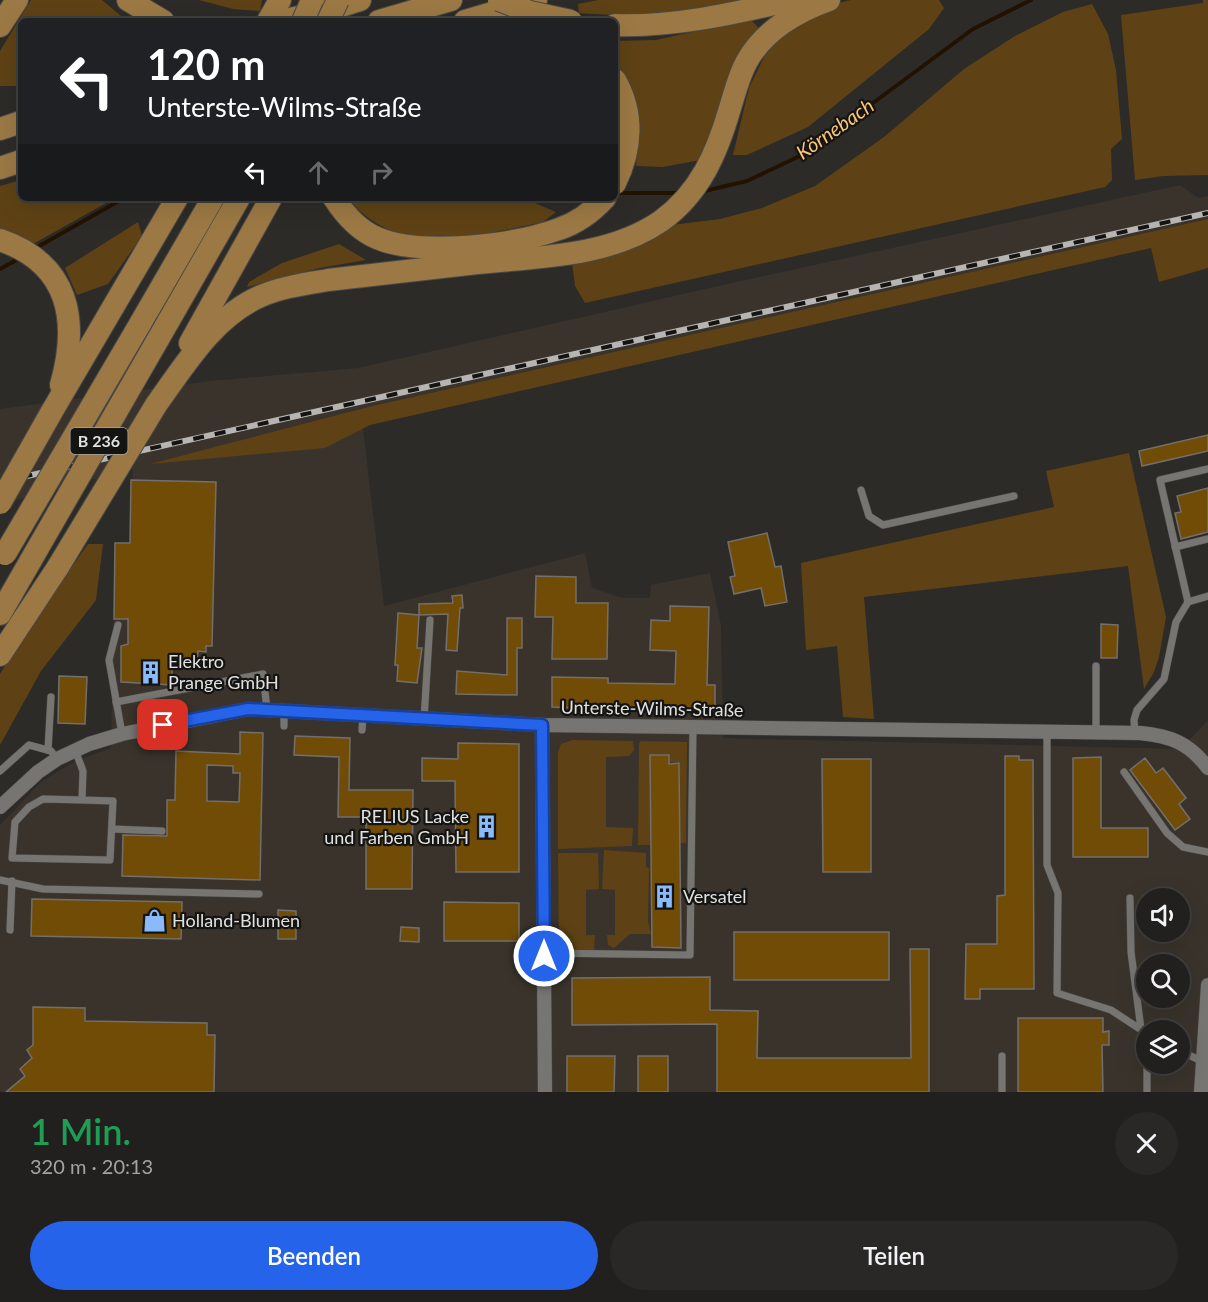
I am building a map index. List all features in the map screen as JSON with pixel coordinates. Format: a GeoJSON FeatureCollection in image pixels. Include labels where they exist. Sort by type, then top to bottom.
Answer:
{"type":"FeatureCollection","features":[{"type":"Feature","properties":{"kind":"highway"},"geometry":{"type":"LineString","coordinates":[[0,26],[17,0]]}},
{"type":"Feature","properties":{"kind":"highway"},"geometry":{"type":"LineString","coordinates":[[128,0],[158,18]]}},
{"type":"Feature","properties":{"kind":"highway"},"geometry":{"type":"LineString","coordinates":[[312,15],[338,0]]}},
{"type":"Feature","properties":{"kind":"highway"},"geometry":{"type":"LineString","coordinates":[[276,10],[312,15],[360,0]]}},
{"type":"Feature","properties":{"kind":"highway"},"geometry":{"type":"LineString","coordinates":[[374,16],[452,0]]}},
{"type":"Feature","properties":{"kind":"highway"},"geometry":{"type":"LineString","coordinates":[[499,0],[530,12],[557,18]]}},
{"type":"Feature","properties":{"kind":"highway"},"geometry":{"type":"LineString","coordinates":[[475,18],[536,0]]}},
{"type":"Feature","properties":{"kind":"highway"},"geometry":{"type":"LineString","coordinates":[[618,25],[679,21],[749,11],[790,0]]}},
{"type":"Feature","properties":{"kind":"highway"},"geometry":{"type":"LineString","coordinates":[[336,201],[346,216],[359,228],[394,244],[439,249],[600,247],[644,231],[678,207],[699,183],[713,157],[740,78],[757,47],[786,22],[812,6],[829,0]]}},
{"type":"Feature","properties":{"kind":"highway"},"geometry":{"type":"LineString","coordinates":[[618,86],[626,103],[629,118],[628,147],[618,177]]}},
{"type":"Feature","properties":{"kind":"highway"},"geometry":{"type":"LineString","coordinates":[[0,129],[18,123]]}},
{"type":"Feature","properties":{"kind":"highway"},"geometry":{"type":"LineString","coordinates":[[0,140],[18,134]]}},
{"type":"Feature","properties":{"kind":"highway"},"geometry":{"type":"LineString","coordinates":[[0,168],[18,162]]}},
{"type":"Feature","properties":{"kind":"highway"},"geometry":{"type":"LineString","coordinates":[[0,503],[175,201]]}},
{"type":"Feature","properties":{"kind":"highway","name":"B 236"},"geometry":{"type":"LineString","coordinates":[[3,559],[211,201]]}},
{"type":"Feature","properties":{"kind":"highway","name":"B 236"},"geometry":{"type":"LineString","coordinates":[[0,614],[237,201]]}},
{"type":"Feature","properties":{"kind":"highway"},"geometry":{"type":"LineString","coordinates":[[0,655],[58,567],[156,405],[207,337],[270,201]]}},
{"type":"Feature","properties":{"kind":"highway"},"geometry":{"type":"LineString","coordinates":[[214,319],[260,296],[289,287],[537,246],[575,222],[601,201]]}},
{"type":"Feature","properties":{"kind":"highway"},"geometry":{"type":"LineString","coordinates":[[0,240],[16,246],[43,264],[54,277],[65,300],[70,329],[65,370],[51,413]]}},
{"type":"Feature","properties":{"kind":"street","name":"Unterste-Wilms-Straße"},"geometry":{"type":"LineString","coordinates":[[0,807],[53,755],[122,734],[225,711],[284,711],[362,723],[424,720],[542,725],[1135,733],[1176,739],[1189,746],[1208,768]]}},
{"type":"Feature","properties":{"kind":"street"},"geometry":{"type":"LineString","coordinates":[[542,725],[545,1092]]}},
{"type":"Feature","properties":{"kind":"street"},"geometry":{"type":"LineString","coordinates":[[1201,1092],[1208,986]]}},
{"type":"Feature","properties":{"kind":"lane"},"geometry":{"type":"LineString","coordinates":[[1188,602],[1160,480],[1208,469]]}},
{"type":"Feature","properties":{"kind":"lane"},"geometry":{"type":"LineString","coordinates":[[861,490],[869,516],[884,525],[1014,496]]}},
{"type":"Feature","properties":{"kind":"lane"},"geometry":{"type":"LineString","coordinates":[[1175,547],[1208,539]]}},
{"type":"Feature","properties":{"kind":"lane"},"geometry":{"type":"LineString","coordinates":[[1135,733],[1134,720],[1137,710],[1164,679],[1176,622],[1188,602],[1208,596]]}},
{"type":"Feature","properties":{"kind":"lane"},"geometry":{"type":"LineString","coordinates":[[424,720],[430,620]]}},
{"type":"Feature","properties":{"kind":"lane"},"geometry":{"type":"LineString","coordinates":[[118,624],[109,660],[122,734]]}},
{"type":"Feature","properties":{"kind":"lane"},"geometry":{"type":"LineString","coordinates":[[1096,666],[1096,732]]}},
{"type":"Feature","properties":{"kind":"lane"},"geometry":{"type":"LineString","coordinates":[[116,702],[263,674],[267,710]]}},
{"type":"Feature","properties":{"kind":"lane"},"geometry":{"type":"LineString","coordinates":[[0,771],[29,745],[53,755],[51,697]]}},
{"type":"Feature","properties":{"kind":"lane"},"geometry":{"type":"LineString","coordinates":[[284,711],[284,726]]}},
{"type":"Feature","properties":{"kind":"lane"},"geometry":{"type":"LineString","coordinates":[[544,953],[690,954],[693,727]]}},
{"type":"Feature","properties":{"kind":"lane"},"geometry":{"type":"LineString","coordinates":[[1047,732],[1047,865],[1058,893],[1057,993],[1111,1010],[1136,1026]]}},
{"type":"Feature","properties":{"kind":"lane"},"geometry":{"type":"LineString","coordinates":[[75,750],[82,771],[82,800]]}},
{"type":"Feature","properties":{"kind":"lane"},"geometry":{"type":"LineString","coordinates":[[1124,772],[1167,832],[1183,847],[1208,852]]}},
{"type":"Feature","properties":{"kind":"lane"},"geometry":{"type":"LineString","coordinates":[[43,799],[82,800],[113,801],[110,860],[12,858],[15,822],[29,807],[43,799]]}},
{"type":"Feature","properties":{"kind":"lane"},"geometry":{"type":"LineString","coordinates":[[112,829],[162,831]]}},
{"type":"Feature","properties":{"kind":"lane"},"geometry":{"type":"LineString","coordinates":[[0,880],[43,889],[259,894]]}},
{"type":"Feature","properties":{"kind":"lane"},"geometry":{"type":"LineString","coordinates":[[10,930],[12,881]]}},
{"type":"Feature","properties":{"kind":"lane"},"geometry":{"type":"LineString","coordinates":[[1130,898],[1131,952],[1141,1020]]}},
{"type":"Feature","properties":{"kind":"lane"},"geometry":{"type":"LineString","coordinates":[[1002,1056],[1002,1092]]}},
{"type":"Feature","properties":{"kind":"lane"},"geometry":{"type":"LineString","coordinates":[[1190,1056],[1203,1062]]}},
{"type":"Feature","properties":{"kind":"lane"},"geometry":{"type":"LineString","coordinates":[[1147,1074],[1147,1092]]}},
{"type":"Feature","properties":{"kind":"shaded area"},"geometry":{"type":"Polygon","coordinates":[[[31,0],[102,0],[123,18],[20,18],[31,0]]]}},
{"type":"Feature","properties":{"kind":"shaded area"},"geometry":{"type":"Polygon","coordinates":[[[199,0],[262,0],[260,11],[233,9],[199,0]]]}},
{"type":"Feature","properties":{"kind":"shaded area"},"geometry":{"type":"Polygon","coordinates":[[[598,0],[744,0],[662,13],[620,15],[579,13],[578,4],[598,0]]]}},
{"type":"Feature","properties":{"kind":"shaded area"},"geometry":{"type":"Polygon","coordinates":[[[851,0],[939,0],[944,8],[929,29],[808,127],[747,155],[733,155],[749,88],[764,57],[783,33],[838,3],[851,0]]]}},
{"type":"Feature","properties":{"kind":"shaded area"},"geometry":{"type":"Polygon","coordinates":[[[1203,0],[1208,0],[1208,175],[1163,176],[1135,180],[1121,15],[1203,3],[1203,0]]]}},
{"type":"Feature","properties":{"kind":"shaded area"},"geometry":{"type":"Polygon","coordinates":[[[1092,4],[1108,34],[1116,70],[1122,139],[1111,149],[1112,180],[1105,187],[585,303],[575,286],[572,262],[672,225],[720,219],[762,208],[815,186],[884,137],[964,69],[1015,36],[1063,12],[1092,4]]]}},
{"type":"Feature","properties":{"kind":"shaded area"},"geometry":{"type":"Polygon","coordinates":[[[750,19],[759,28],[700,160],[663,167],[636,166],[637,149],[625,81],[618,72],[618,41],[656,40],[750,19]]]}},
{"type":"Feature","properties":{"kind":"shaded area"},"geometry":{"type":"Polygon","coordinates":[[[18,21],[18,86],[0,86],[0,51],[18,21]]]}},
{"type":"Feature","properties":{"kind":"shaded area"},"geometry":{"type":"Polygon","coordinates":[[[18,181],[18,201],[110,201],[33,244],[0,230],[0,186],[18,181]]]}},
{"type":"Feature","properties":{"kind":"shaded area"},"geometry":{"type":"Polygon","coordinates":[[[1180,185],[1198,198],[1208,196],[1208,219],[368,407],[195,453],[362,421],[384,606],[585,553],[592,588],[623,598],[650,598],[651,585],[710,573],[721,625],[723,738],[1181,749],[1208,720],[1208,1092],[0,1092],[0,825],[41,782],[75,761],[111,748],[115,543],[130,543],[133,469],[0,504],[0,409],[211,381],[358,368],[1180,185]]]}},
{"type":"Feature","properties":{"kind":"shaded area"},"geometry":{"type":"Polygon","coordinates":[[[349,201],[530,201],[556,212],[543,222],[508,230],[467,236],[426,238],[407,236],[384,228],[349,201]]]}},
{"type":"Feature","properties":{"kind":"shaded area"},"geometry":{"type":"Polygon","coordinates":[[[1208,219],[1208,268],[1159,282],[1151,248],[370,425],[325,448],[150,464],[368,407],[1208,219]]]}},
{"type":"Feature","properties":{"kind":"shaded area"},"geometry":{"type":"Polygon","coordinates":[[[138,222],[142,236],[108,284],[77,295],[65,268],[138,222]]]}},
{"type":"Feature","properties":{"kind":"shaded area"},"geometry":{"type":"Polygon","coordinates":[[[339,244],[366,260],[320,268],[247,287],[249,282],[282,263],[339,244]]]}},
{"type":"Feature","properties":{"kind":"shaded area"},"geometry":{"type":"Polygon","coordinates":[[[1129,453],[1166,617],[1159,657],[1154,672],[1144,689],[1128,566],[864,597],[874,719],[843,717],[837,646],[806,650],[801,563],[1054,507],[1046,471],[1129,453]]]}},
{"type":"Feature","properties":{"kind":"shaded area"},"geometry":{"type":"Polygon","coordinates":[[[88,544],[103,544],[96,600],[41,671],[0,745],[0,674],[26,632],[88,544]]]}},
{"type":"Feature","properties":{"kind":"shaded area"},"geometry":{"type":"Polygon","coordinates":[[[572,740],[633,741],[634,750],[629,756],[606,757],[606,827],[633,828],[632,846],[558,849],[558,752],[561,744],[572,740]]]}},
{"type":"Feature","properties":{"kind":"shaded area"},"geometry":{"type":"Polygon","coordinates":[[[641,741],[687,742],[686,843],[680,843],[680,762],[670,762],[669,755],[650,754],[650,845],[638,845],[639,743],[641,741]]]}},
{"type":"Feature","properties":{"kind":"shaded area"},"geometry":{"type":"Polygon","coordinates":[[[604,850],[646,853],[646,867],[649,868],[648,921],[651,934],[630,934],[614,948],[608,945],[607,935],[615,935],[615,890],[602,889],[604,850]]]}},
{"type":"Feature","properties":{"kind":"shaded area"},"geometry":{"type":"Polygon","coordinates":[[[558,853],[598,853],[599,889],[586,890],[586,935],[595,935],[594,950],[559,950],[558,853]]]}},
{"type":"Feature","properties":{"kind":"building"},"geometry":{"type":"Polygon","coordinates":[[[1208,435],[1208,451],[1142,466],[1139,451],[1208,435]]]}},
{"type":"Feature","properties":{"kind":"building"},"geometry":{"type":"Polygon","coordinates":[[[131,480],[216,482],[212,646],[206,646],[206,652],[198,651],[197,664],[172,663],[172,685],[121,682],[121,646],[128,644],[128,619],[114,619],[115,543],[130,543],[131,480]]]}},
{"type":"Feature","properties":{"kind":"building"},"geometry":{"type":"Polygon","coordinates":[[[1208,488],[1208,532],[1181,539],[1175,513],[1181,512],[1177,496],[1208,488]]]}},
{"type":"Feature","properties":{"kind":"building"},"geometry":{"type":"Polygon","coordinates":[[[767,533],[775,567],[781,566],[787,602],[765,606],[761,588],[734,594],[730,577],[735,576],[728,542],[767,533]]]}},
{"type":"Feature","properties":{"kind":"building"},"geometry":{"type":"Polygon","coordinates":[[[536,576],[576,577],[576,603],[608,603],[607,659],[552,659],[553,617],[535,617],[536,576]]]}},
{"type":"Feature","properties":{"kind":"building"},"geometry":{"type":"Polygon","coordinates":[[[462,595],[463,608],[460,608],[457,651],[446,650],[448,614],[419,615],[419,604],[453,603],[452,596],[462,595]]]}},
{"type":"Feature","properties":{"kind":"building"},"geometry":{"type":"Polygon","coordinates":[[[670,606],[709,607],[707,685],[715,685],[715,713],[552,707],[552,677],[608,678],[608,683],[675,684],[676,651],[650,650],[651,620],[670,621],[670,606]]]}},
{"type":"Feature","properties":{"kind":"building"},"geometry":{"type":"Polygon","coordinates":[[[398,613],[419,615],[417,648],[422,648],[417,683],[397,681],[398,665],[395,665],[398,613]]]}},
{"type":"Feature","properties":{"kind":"building"},"geometry":{"type":"Polygon","coordinates":[[[507,618],[522,618],[522,648],[517,648],[517,695],[456,694],[457,671],[507,675],[507,618]]]}},
{"type":"Feature","properties":{"kind":"building"},"geometry":{"type":"Polygon","coordinates":[[[1101,624],[1118,625],[1117,658],[1101,658],[1101,624]]]}},
{"type":"Feature","properties":{"kind":"building"},"geometry":{"type":"Polygon","coordinates":[[[59,676],[87,677],[85,724],[58,723],[59,676]]]}},
{"type":"Feature","properties":{"kind":"building"},"geometry":{"type":"Polygon","coordinates":[[[240,732],[263,733],[260,880],[122,876],[123,835],[167,836],[167,800],[175,800],[176,751],[240,754],[240,732]],[[207,765],[207,801],[239,802],[240,773],[233,773],[233,766],[207,765]]]}},
{"type":"Feature","properties":{"kind":"building"},"geometry":{"type":"Polygon","coordinates":[[[295,736],[350,738],[349,790],[413,790],[412,889],[366,889],[366,817],[338,817],[339,757],[294,755],[295,736]]]}},
{"type":"Feature","properties":{"kind":"building","name":"RELIUS Lacke und Farben GmbH"},"geometry":{"type":"Polygon","coordinates":[[[458,743],[519,744],[519,872],[456,872],[455,781],[422,781],[422,758],[458,759],[458,743]]]}},
{"type":"Feature","properties":{"kind":"building"},"geometry":{"type":"Polygon","coordinates":[[[650,755],[669,755],[669,764],[679,763],[681,948],[652,947],[650,755]]]}},
{"type":"Feature","properties":{"kind":"building"},"geometry":{"type":"Polygon","coordinates":[[[1005,756],[1019,756],[1019,760],[1033,760],[1034,989],[980,989],[980,999],[965,999],[966,944],[997,944],[997,896],[1005,895],[1005,756]]]}},
{"type":"Feature","properties":{"kind":"building"},"geometry":{"type":"Polygon","coordinates":[[[1101,757],[1101,828],[1148,828],[1148,857],[1073,857],[1073,758],[1101,757]]]}},
{"type":"Feature","properties":{"kind":"building"},"geometry":{"type":"Polygon","coordinates":[[[1145,758],[1156,773],[1163,768],[1186,798],[1179,804],[1190,819],[1175,830],[1130,770],[1145,758]]]}},
{"type":"Feature","properties":{"kind":"building"},"geometry":{"type":"Polygon","coordinates":[[[822,759],[871,759],[871,872],[823,872],[822,759]]]}},
{"type":"Feature","properties":{"kind":"building"},"geometry":{"type":"Polygon","coordinates":[[[32,899],[182,902],[181,939],[31,936],[32,899]]]}},
{"type":"Feature","properties":{"kind":"building"},"geometry":{"type":"Polygon","coordinates":[[[444,902],[519,903],[519,941],[444,941],[444,902]]]}},
{"type":"Feature","properties":{"kind":"building"},"geometry":{"type":"Polygon","coordinates":[[[278,910],[296,911],[296,939],[278,939],[278,910]]]}},
{"type":"Feature","properties":{"kind":"building"},"geometry":{"type":"Polygon","coordinates":[[[401,927],[419,928],[419,942],[400,941],[401,927]]]}},
{"type":"Feature","properties":{"kind":"building"},"geometry":{"type":"Polygon","coordinates":[[[734,932],[889,932],[889,980],[734,980],[734,932]]]}},
{"type":"Feature","properties":{"kind":"building"},"geometry":{"type":"Polygon","coordinates":[[[910,949],[929,949],[929,1092],[717,1092],[717,1024],[572,1025],[572,978],[710,977],[710,1010],[758,1011],[757,1058],[911,1058],[910,949]]]}},
{"type":"Feature","properties":{"kind":"building"},"geometry":{"type":"Polygon","coordinates":[[[33,1007],[85,1008],[85,1021],[207,1023],[207,1035],[215,1035],[214,1092],[6,1092],[25,1076],[20,1069],[32,1058],[27,1050],[33,1045],[33,1007]]]}},
{"type":"Feature","properties":{"kind":"building"},"geometry":{"type":"Polygon","coordinates":[[[1018,1018],[1103,1018],[1103,1032],[1109,1031],[1109,1045],[1102,1045],[1103,1092],[1018,1092],[1018,1018]]]}},
{"type":"Feature","properties":{"kind":"building"},"geometry":{"type":"Polygon","coordinates":[[[567,1056],[615,1056],[614,1092],[567,1092],[567,1056]]]}},
{"type":"Feature","properties":{"kind":"building"},"geometry":{"type":"Polygon","coordinates":[[[638,1056],[668,1056],[668,1092],[638,1092],[638,1056]]]}},
{"type":"Feature","properties":{"kind":"waterway","name":"Körnebach"},"geometry":{"type":"LineString","coordinates":[[700,192],[747,181],[804,154],[973,29],[1031,0]]}},
{"type":"Feature","properties":{"kind":"waterway","name":"Körnebach"},"geometry":{"type":"LineString","coordinates":[[618,193],[678,193]]}},
{"type":"Feature","properties":{"kind":"waterway","name":"Körnebach"},"geometry":{"type":"LineString","coordinates":[[34,249],[119,201]]}},
{"type":"Feature","properties":{"kind":"waterway","name":"Körnebach"},"geometry":{"type":"LineString","coordinates":[[0,269],[20,258]]}},
{"type":"Feature","properties":{"kind":"railway"},"geometry":{"type":"LineString","coordinates":[[0,482],[1208,213]]}},
{"type":"Feature","properties":{"kind":"place","name":"Elektro Prange GmbH"},"geometry":{"type":"Point","coordinates":[150,672]}},
{"type":"Feature","properties":{"kind":"place","name":"RELIUS Lacke und Farben GmbH"},"geometry":{"type":"Point","coordinates":[487,827]}},
{"type":"Feature","properties":{"kind":"place","name":"Versatel"},"geometry":{"type":"Point","coordinates":[665,897]}},
{"type":"Feature","properties":{"kind":"place","name":"Holland-Blumen"},"geometry":{"type":"Point","coordinates":[154,921]}},
{"type":"Feature","properties":{"kind":"route"},"geometry":{"type":"LineString","coordinates":[[163,725],[225,711],[248,709],[542,725],[544,956]]}}]}
